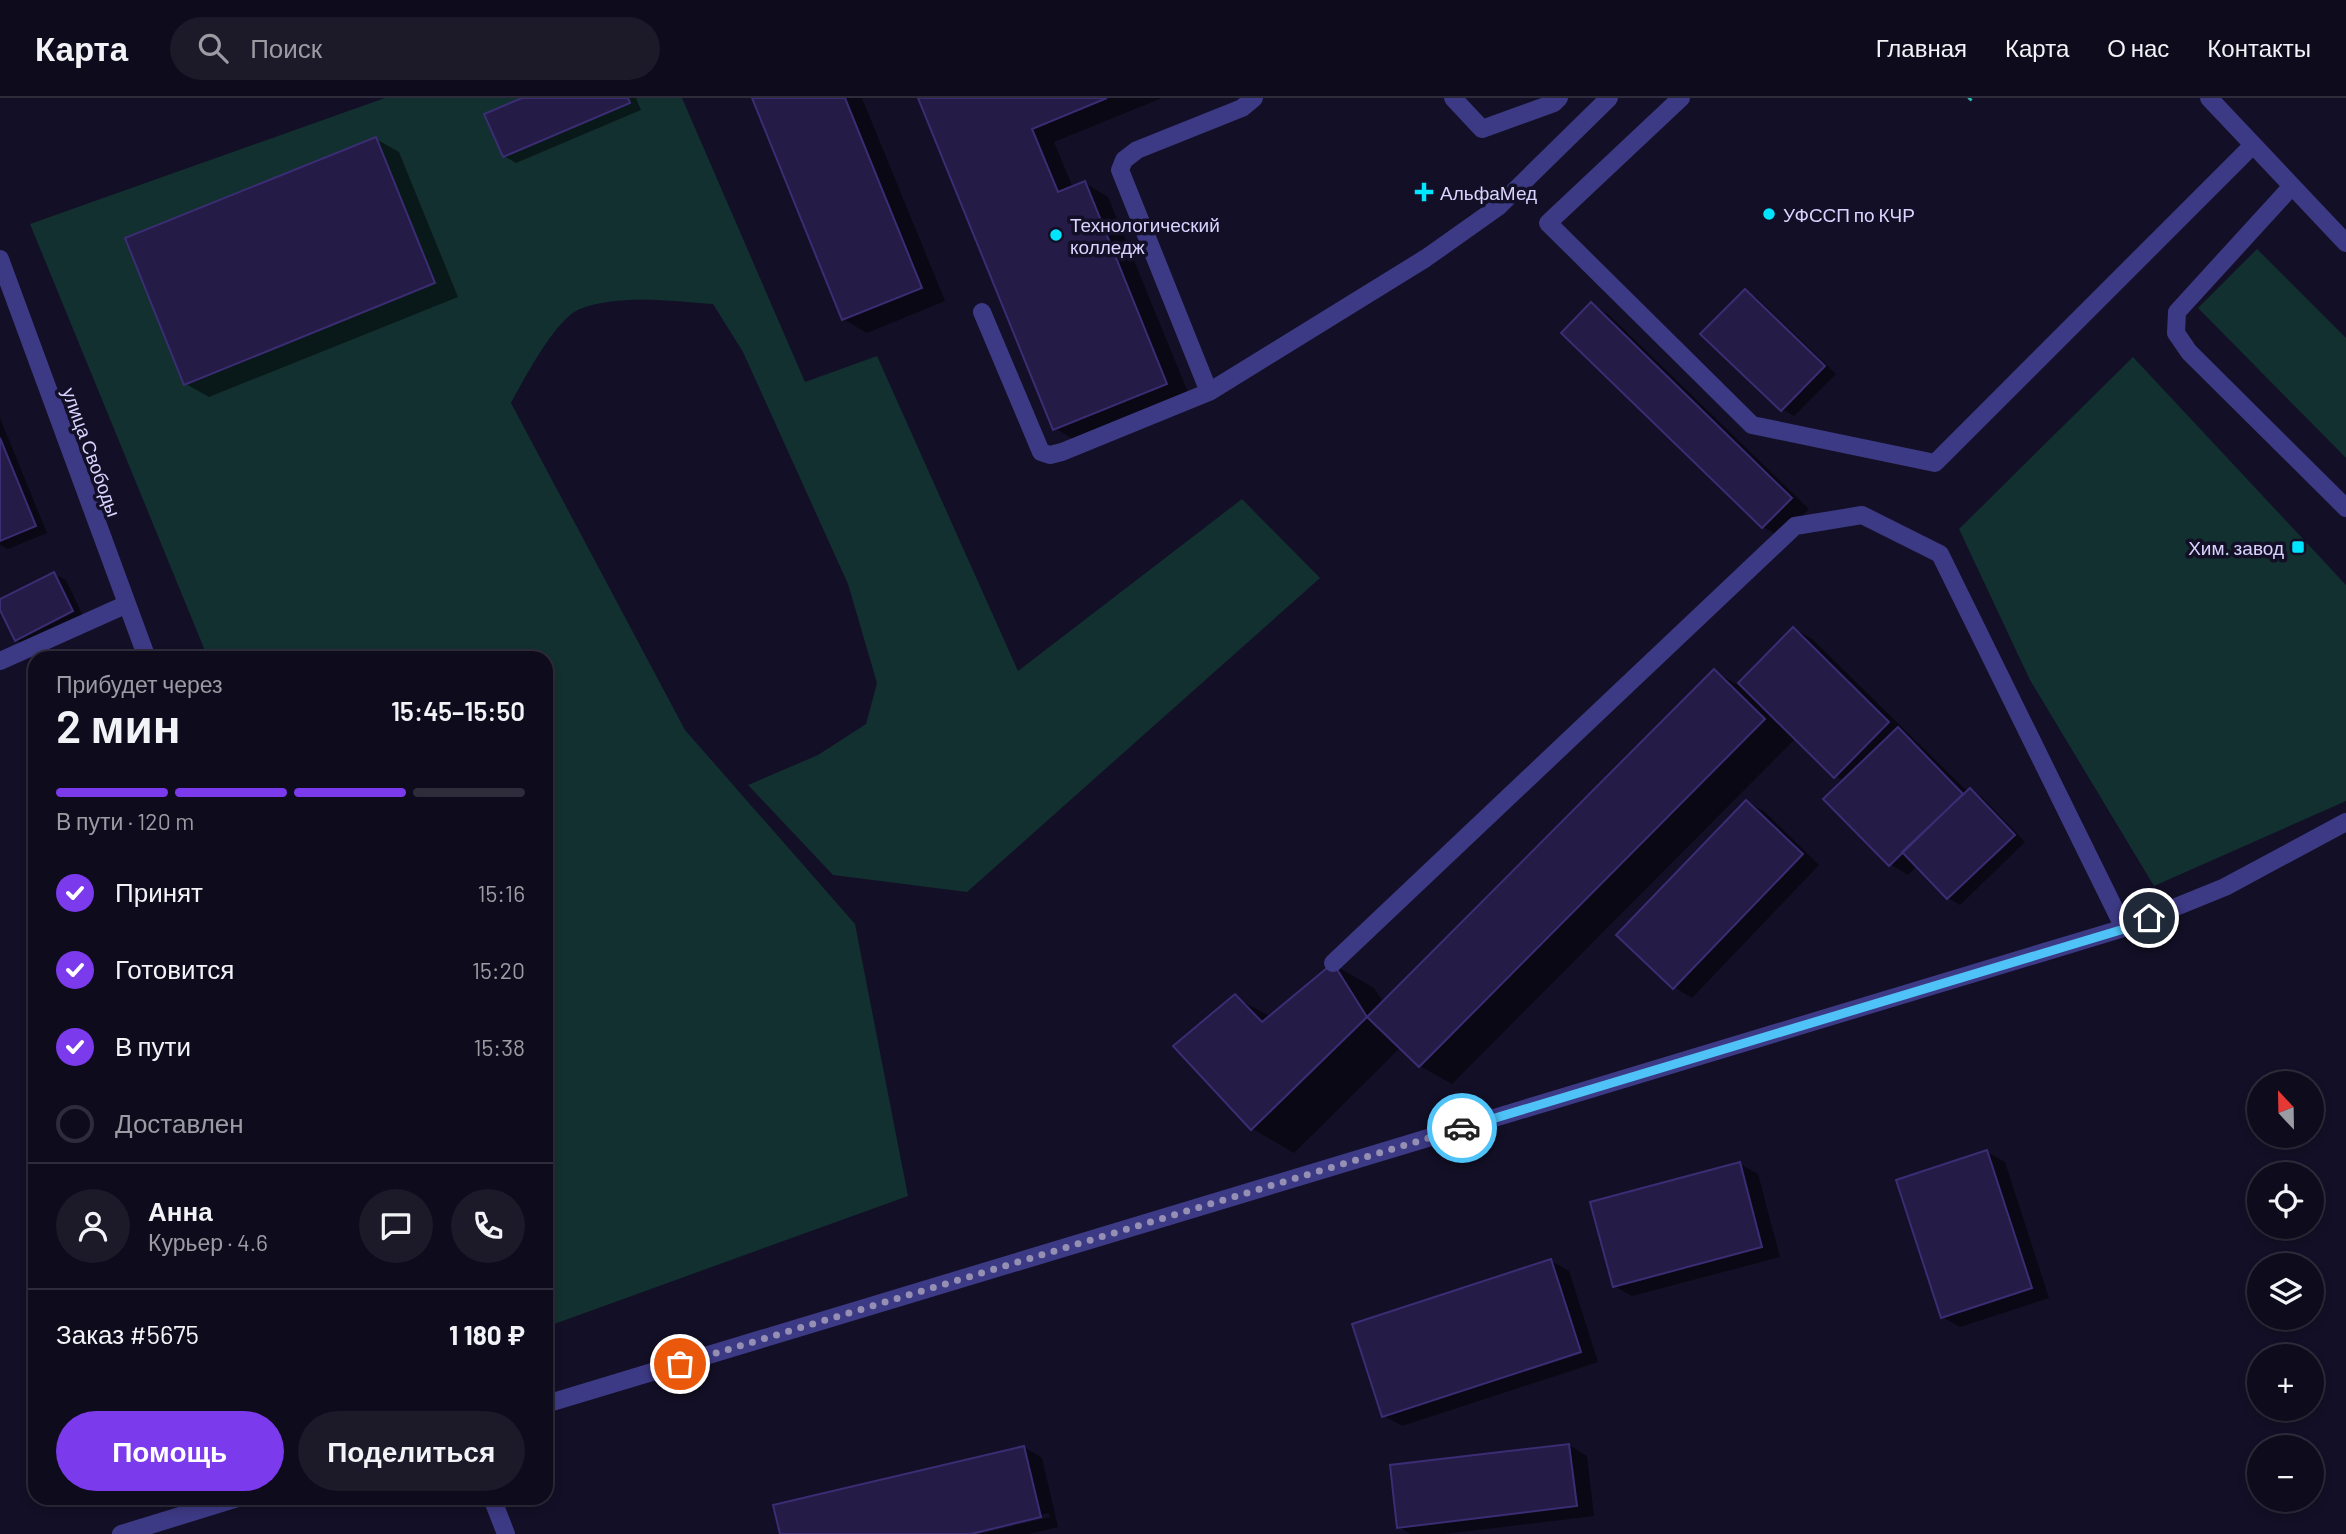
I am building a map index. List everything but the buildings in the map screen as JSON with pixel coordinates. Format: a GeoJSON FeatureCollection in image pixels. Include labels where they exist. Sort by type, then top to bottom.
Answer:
{"type":"FeatureCollection","features":[{"type":"Feature","properties":{"kind":"street"},"geometry":{"type":"LineString","coordinates":[[1209,393],[1120,170],[1124,160],[1137,150],[1242,108],[1254,98]]}},
{"type":"Feature","properties":{"kind":"street"},"geometry":{"type":"LineString","coordinates":[[1453,98],[1482,129],[1554,103],[1559,98]]}},
{"type":"Feature","properties":{"kind":"street"},"geometry":{"type":"LineString","coordinates":[[982,312],[1041,453],[1050,455],[1062,452],[1209,393],[1426,258],[1498,207],[1609,98]]}},
{"type":"Feature","properties":{"kind":"street"},"geometry":{"type":"LineString","coordinates":[[1681,98],[1548,223],[1752,425],[1935,463],[2253,145]]}},
{"type":"Feature","properties":{"kind":"street"},"geometry":{"type":"LineString","coordinates":[[2209,98],[2346,243]]}},
{"type":"Feature","properties":{"kind":"street"},"geometry":{"type":"LineString","coordinates":[[2292,186],[2177,312],[2176,333],[2189,352],[2346,508]]}},
{"type":"Feature","properties":{"kind":"street","name":"улица Свободы"},"geometry":{"type":"LineString","coordinates":[[0,259],[5,288],[144,651]]}},
{"type":"Feature","properties":{"kind":"street"},"geometry":{"type":"LineString","coordinates":[[1333,962],[1795,526],[1862,515],[1940,554],[2124,929]]}},
{"type":"Feature","properties":{"kind":"street"},"geometry":{"type":"LineString","coordinates":[[0,661],[125,606]]}},
{"type":"Feature","properties":{"kind":"street"},"geometry":{"type":"LineString","coordinates":[[553,1402],[2124,929],[2225,887],[2346,822]]}},
{"type":"Feature","properties":{"kind":"street"},"geometry":{"type":"LineString","coordinates":[[121,1534],[215,1505]]}},
{"type":"Feature","properties":{"kind":"street"},"geometry":{"type":"LineString","coordinates":[[495,1505],[506,1534]]}},
{"type":"Feature","properties":{"kind":"green space"},"geometry":{"type":"Polygon","coordinates":[[[385,98],[682,98],[805,382],[877,356],[1018,671],[1242,499],[1320,578],[967,892],[833,875],[748,785],[818,755],[866,724],[877,683],[848,584],[743,352],[713,304],[663,300],[611,301],[580,309],[570,315],[541,351],[511,403],[685,730],[855,924],[908,1196],[553,1324],[553,651],[205,651],[30,224],[385,98]]]}},
{"type":"Feature","properties":{"kind":"green space"},"geometry":{"type":"Polygon","coordinates":[[[2257,249],[2346,338],[2346,458],[2198,308],[2257,249]]]}},
{"type":"Feature","properties":{"kind":"green space"},"geometry":{"type":"Polygon","coordinates":[[[2133,357],[2346,585],[2346,801],[2154,886],[2030,680],[1959,529],[2133,357]]]}},
{"type":"Feature","properties":{"kind":"way so far"},"geometry":{"type":"LineString","coordinates":[[680,1364],[1462,1128]]}},
{"type":"Feature","properties":{"kind":"place","name":"АльфаМед"},"geometry":{"type":"Point","coordinates":[1424,192]}},
{"type":"Feature","properties":{"kind":"place","name":"УФССП по КЧР"},"geometry":{"type":"Point","coordinates":[1769,214]}},
{"type":"Feature","properties":{"kind":"place","name":"Технологический колледж"},"geometry":{"type":"Point","coordinates":[1056,235]}},
{"type":"Feature","properties":{"kind":"place","name":"Хим. завод"},"geometry":{"type":"Point","coordinates":[2298,547]}},
{"type":"Feature","properties":{"kind":"route"},"geometry":{"type":"LineString","coordinates":[[1462,1128],[2124,929],[2149,918]]}}]}
